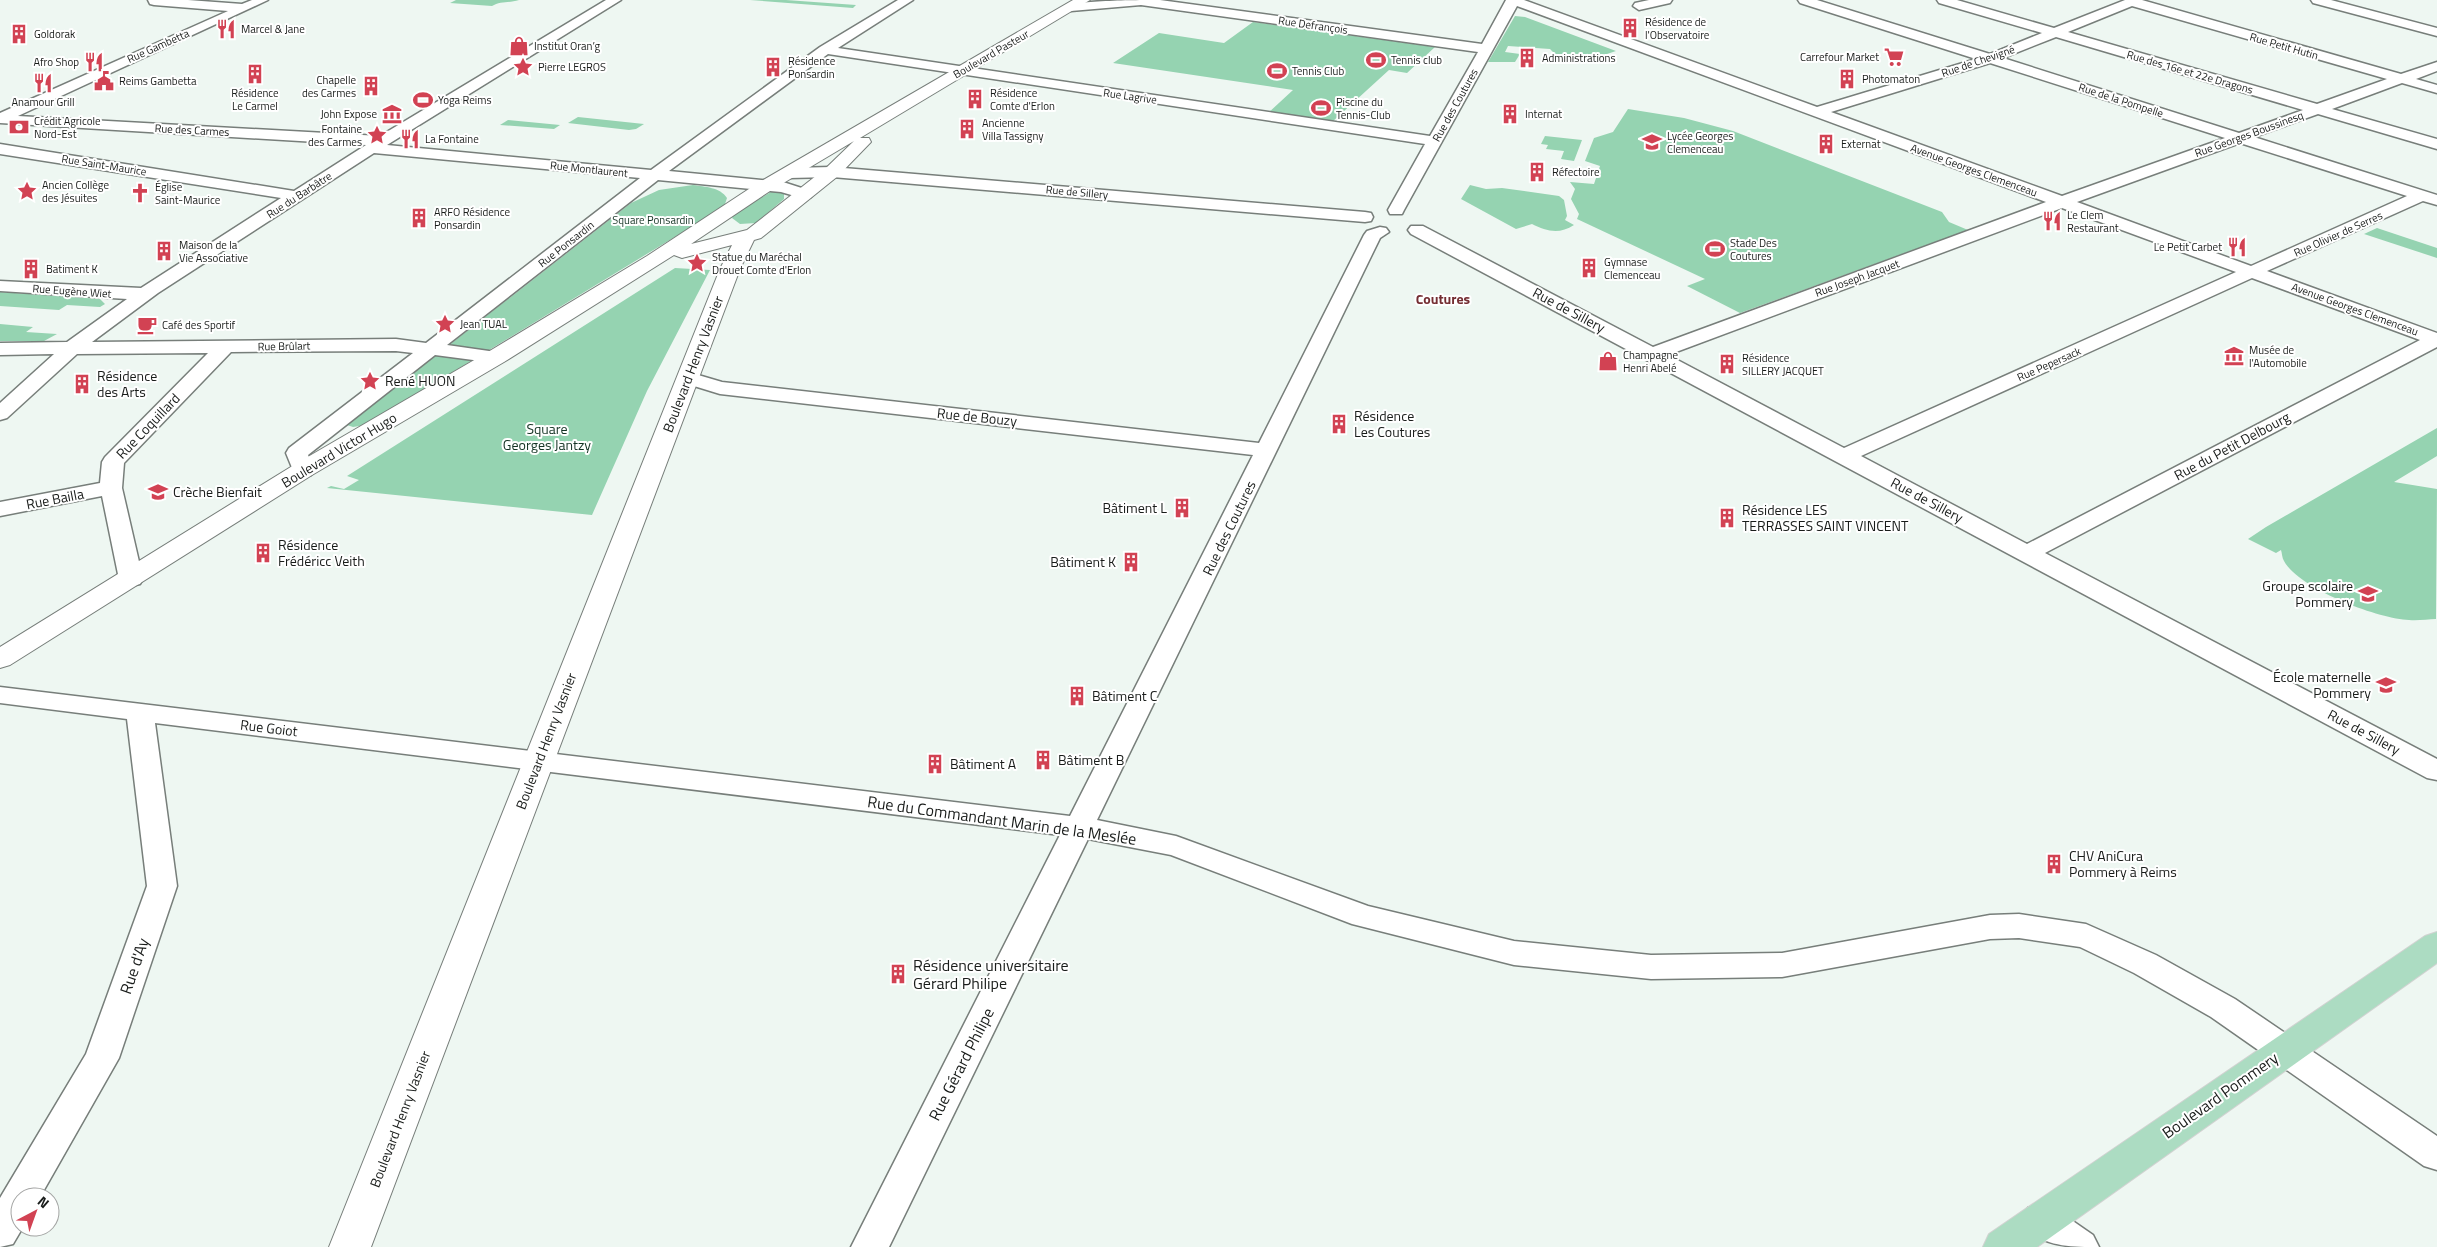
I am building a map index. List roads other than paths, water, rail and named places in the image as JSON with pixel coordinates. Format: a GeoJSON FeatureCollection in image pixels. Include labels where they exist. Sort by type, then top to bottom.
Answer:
{"type":"FeatureCollection","features":[{"type":"Feature","properties":{"kind":"main road","name":"Boulevard Pasteur"},"geometry":{"type":"LineString","coordinates":[[764,187],[1077,4]]}},
{"type":"Feature","properties":{"kind":"main road","name":"Boulevard Pasteur"},"geometry":{"type":"LineString","coordinates":[[832,172],[898,109]]}},
{"type":"Feature","properties":{"kind":"main road"},"geometry":{"type":"LineString","coordinates":[[729,211],[722,223],[738,238],[768,224],[832,172]]}},
{"type":"Feature","properties":{"kind":"main road","name":"Boulevard Victor Hugo"},"geometry":{"type":"LineString","coordinates":[[0,659],[303,470],[496,357],[654,260],[764,187]]}},
{"type":"Feature","properties":{"kind":"main road","name":"Boulevard Victor Hugo"},"geometry":{"type":"LineString","coordinates":[[654,260],[738,238]]}},
{"type":"Feature","properties":{"kind":"main road","name":"Boulevard Henry Vasnier"},"geometry":{"type":"LineString","coordinates":[[350,1247],[730,269],[738,238]]}},
{"type":"Feature","properties":{"kind":"main road","name":"Boulevard Pommery"},"geometry":{"type":"LineString","coordinates":[[2004,1247],[2437,945]]}},
{"type":"Feature","properties":{"kind":"street"},"geometry":{"type":"LineString","coordinates":[[155,0],[242,8]]}},
{"type":"Feature","properties":{"kind":"street","name":"Rue Gambetta"},"geometry":{"type":"LineString","coordinates":[[0,118],[262,0]]}},
{"type":"Feature","properties":{"kind":"street","name":"Rue du Barbâtre"},"geometry":{"type":"LineString","coordinates":[[0,414],[71,348],[144,294],[378,144],[615,0]]}},
{"type":"Feature","properties":{"kind":"street","name":"Rue Ponsardin"},"geometry":{"type":"LineString","coordinates":[[303,470],[297,453],[653,176],[825,50],[907,0]]}},
{"type":"Feature","properties":{"kind":"street"},"geometry":{"type":"LineString","coordinates":[[1077,4],[1154,0]]}},
{"type":"Feature","properties":{"kind":"street","name":"Rue des Coutures"},"geometry":{"type":"LineString","coordinates":[[1396,210],[1512,0]]}},
{"type":"Feature","properties":{"kind":"street","name":"Avenue Georges Clemenceau"},"geometry":{"type":"LineString","coordinates":[[1512,0],[2437,339]]}},
{"type":"Feature","properties":{"kind":"street"},"geometry":{"type":"LineString","coordinates":[[1639,6],[1666,0]]}},
{"type":"Feature","properties":{"kind":"street","name":"Rue de la Pompelle"},"geometry":{"type":"LineString","coordinates":[[1804,0],[2430,197]]}},
{"type":"Feature","properties":{"kind":"street","name":"Rue des 16e et 22e Dragons"},"geometry":{"type":"LineString","coordinates":[[1943,0],[2437,144]]}},
{"type":"Feature","properties":{"kind":"street"},"geometry":{"type":"LineString","coordinates":[[2317,0],[2437,32]]}},
{"type":"Feature","properties":{"kind":"street","name":"Rue Defrançois"},"geometry":{"type":"LineString","coordinates":[[1140,1],[1486,49]]}},
{"type":"Feature","properties":{"kind":"street","name":"Rue de Chevigné"},"geometry":{"type":"LineString","coordinates":[[1816,112],[1990,59],[2134,1]]}},
{"type":"Feature","properties":{"kind":"street","name":"Rue Petit Hutin"},"geometry":{"type":"LineString","coordinates":[[2134,1],[2437,89]]}},
{"type":"Feature","properties":{"kind":"street","name":"Rue Lagrive"},"geometry":{"type":"LineString","coordinates":[[825,50],[1434,141]]}},
{"type":"Feature","properties":{"kind":"street","name":"Rue Georges Boussinesq"},"geometry":{"type":"LineString","coordinates":[[2062,202],[2437,66]]}},
{"type":"Feature","properties":{"kind":"street","name":"Rue des Carmes"},"geometry":{"type":"LineString","coordinates":[[0,118],[378,144]]}},
{"type":"Feature","properties":{"kind":"street","name":"Rue Montlaurent"},"geometry":{"type":"LineString","coordinates":[[378,144],[653,176],[783,188],[805,194]]}},
{"type":"Feature","properties":{"kind":"street","name":"Rue Saint-Maurice"},"geometry":{"type":"LineString","coordinates":[[0,149],[297,196]]}},
{"type":"Feature","properties":{"kind":"street","name":"Rue de Sillery"},"geometry":{"type":"LineString","coordinates":[[789,173],[832,172],[1391,229],[1652,354],[2437,771]]}},
{"type":"Feature","properties":{"kind":"street","name":"Rue Olivier de Serres"},"geometry":{"type":"LineString","coordinates":[[2253,272],[2430,197]]}},
{"type":"Feature","properties":{"kind":"street","name":"Rue Joseph Jacquet"},"geometry":{"type":"LineString","coordinates":[[1652,354],[2062,202]]}},
{"type":"Feature","properties":{"kind":"street"},"geometry":{"type":"LineString","coordinates":[[1396,210],[1418,216],[1423,223],[1391,229],[1377,211],[1396,210]]}},
{"type":"Feature","properties":{"kind":"street","name":"Rue des Coutures"},"geometry":{"type":"LineString","coordinates":[[1080,827],[1373,236],[1391,229]]}},
{"type":"Feature","properties":{"kind":"street","name":"Rue Pepersack"},"geometry":{"type":"LineString","coordinates":[[1844,456],[2253,272]]}},
{"type":"Feature","properties":{"kind":"street","name":"Rue Eugène Wiet"},"geometry":{"type":"LineString","coordinates":[[0,286],[144,294]]}},
{"type":"Feature","properties":{"kind":"street","name":"Rue du Petit Delbourg"},"geometry":{"type":"LineString","coordinates":[[2028,553],[2437,339]]}},
{"type":"Feature","properties":{"kind":"street","name":"Rue Brûlart"},"geometry":{"type":"LineString","coordinates":[[0,349],[396,345],[496,357]]}},
{"type":"Feature","properties":{"kind":"street","name":"Rue Coquillard"},"geometry":{"type":"LineString","coordinates":[[131,579],[111,488],[113,462],[225,347]]}},
{"type":"Feature","properties":{"kind":"street","name":"Rue de Bouzy"},"geometry":{"type":"LineString","coordinates":[[688,378],[720,388],[1267,450]]}},
{"type":"Feature","properties":{"kind":"street","name":"Rue Bailla"},"geometry":{"type":"LineString","coordinates":[[0,509],[111,488]]}},
{"type":"Feature","properties":{"kind":"street","name":"Rue Goiot"},"geometry":{"type":"LineString","coordinates":[[0,696],[538,761]]}},
{"type":"Feature","properties":{"kind":"street","name":"Rue d'Ay"},"geometry":{"type":"LineString","coordinates":[[26,1187],[102,1058],[162,886],[140,712]]}},
{"type":"Feature","properties":{"kind":"street","name":"Rue du Commandant Marin de la Meslée"},"geometry":{"type":"LineString","coordinates":[[538,761],[1080,827],[1176,846],[1363,916],[1514,953],[1651,967],[1782,965],[1990,928],[2020,926],[2086,936],[2145,964],[2223,1008],[2283,1051],[2437,1154]]}},
{"type":"Feature","properties":{"kind":"street","name":"Rue Gérard Philipe"},"geometry":{"type":"LineString","coordinates":[[870,1247],[1080,827]]}},
{"type":"Feature","properties":{"kind":"street","name":"Rue d'Ay"},"geometry":{"type":"LineString","coordinates":[[0,1232],[10,1215]]}},
{"type":"Feature","properties":{"kind":"street"},"geometry":{"type":"LineString","coordinates":[[2041,1220],[2080,1247]]}},
{"type":"Feature","properties":{"kind":"place","name":"Résidence de l'Observatoire"},"geometry":{"type":"Point","coordinates":[1630,28]}},
{"type":"Feature","properties":{"kind":"place","name":"Marcel & Jane"},"geometry":{"type":"Point","coordinates":[226,29]}},
{"type":"Feature","properties":{"kind":"place","name":"Goldorak"},"geometry":{"type":"Point","coordinates":[19,34]}},
{"type":"Feature","properties":{"kind":"place","name":"Institut Oran’g"},"geometry":{"type":"Point","coordinates":[519,46]}},
{"type":"Feature","properties":{"kind":"place","name":"Carrefour Market"},"geometry":{"type":"Point","coordinates":[1894,57]}},
{"type":"Feature","properties":{"kind":"place","name":"Administrations"},"geometry":{"type":"Point","coordinates":[1527,58]}},
{"type":"Feature","properties":{"kind":"place","name":"Tennis club"},"geometry":{"type":"Point","coordinates":[1376,60]}},
{"type":"Feature","properties":{"kind":"place","name":"Afro Shop"},"geometry":{"type":"Point","coordinates":[94,62]}},
{"type":"Feature","properties":{"kind":"place","name":"Pierre LEGROS"},"geometry":{"type":"Point","coordinates":[523,67]}},
{"type":"Feature","properties":{"kind":"place","name":"Résidence Ponsardin"},"geometry":{"type":"Point","coordinates":[773,67]}},
{"type":"Feature","properties":{"kind":"place","name":"Tennis Club"},"geometry":{"type":"Point","coordinates":[1277,71]}},
{"type":"Feature","properties":{"kind":"place","name":"Résidence Le Carmel"},"geometry":{"type":"Point","coordinates":[255,74]}},
{"type":"Feature","properties":{"kind":"place","name":"Photomaton"},"geometry":{"type":"Point","coordinates":[1847,79]}},
{"type":"Feature","properties":{"kind":"place","name":"Reims Gambetta"},"geometry":{"type":"Point","coordinates":[104,81]}},
{"type":"Feature","properties":{"kind":"place","name":"Anamour Grill"},"geometry":{"type":"Point","coordinates":[43,83]}},
{"type":"Feature","properties":{"kind":"place","name":"Chapelle des Carmes"},"geometry":{"type":"Point","coordinates":[371,86]}},
{"type":"Feature","properties":{"kind":"place","name":"Résidence Comte d'Erlon"},"geometry":{"type":"Point","coordinates":[975,99]}},
{"type":"Feature","properties":{"kind":"place","name":"Yoga Reims"},"geometry":{"type":"Point","coordinates":[423,100]}},
{"type":"Feature","properties":{"kind":"place","name":"Piscine du Tennis-Club"},"geometry":{"type":"Point","coordinates":[1321,108]}},
{"type":"Feature","properties":{"kind":"place","name":"John Expose"},"geometry":{"type":"Point","coordinates":[392,114]}},
{"type":"Feature","properties":{"kind":"place","name":"Internat"},"geometry":{"type":"Point","coordinates":[1510,114]}},
{"type":"Feature","properties":{"kind":"place","name":"Crédit Agricole Nord-Est"},"geometry":{"type":"Point","coordinates":[19,127]}},
{"type":"Feature","properties":{"kind":"place","name":"Ancienne Villa Tassigny"},"geometry":{"type":"Point","coordinates":[967,129]}},
{"type":"Feature","properties":{"kind":"place","name":"Fontaine des Carmes"},"geometry":{"type":"Point","coordinates":[377,135]}},
{"type":"Feature","properties":{"kind":"place","name":"La Fontaine"},"geometry":{"type":"Point","coordinates":[410,139]}},
{"type":"Feature","properties":{"kind":"place","name":"Lycée Georges Clemenceau"},"geometry":{"type":"Point","coordinates":[1652,142]}},
{"type":"Feature","properties":{"kind":"place","name":"Externat"},"geometry":{"type":"Point","coordinates":[1826,144]}},
{"type":"Feature","properties":{"kind":"place","name":"Réfectoire"},"geometry":{"type":"Point","coordinates":[1537,172]}},
{"type":"Feature","properties":{"kind":"place","name":"Ancien Collège des Jésuites"},"geometry":{"type":"Point","coordinates":[27,191]}},
{"type":"Feature","properties":{"kind":"place","name":"Église Saint-Maurice"},"geometry":{"type":"Point","coordinates":[140,193]}},
{"type":"Feature","properties":{"kind":"place","name":"ARFO Résidence Ponsardin"},"geometry":{"type":"Point","coordinates":[419,218]}},
{"type":"Feature","properties":{"kind":"place","name":"Le Clem Restaurant"},"geometry":{"type":"Point","coordinates":[2052,221]}},
{"type":"Feature","properties":{"kind":"place","name":"Le Petit Carbet"},"geometry":{"type":"Point","coordinates":[2237,247]}},
{"type":"Feature","properties":{"kind":"place","name":"Stade Des Coutures"},"geometry":{"type":"Point","coordinates":[1715,249]}},
{"type":"Feature","properties":{"kind":"place","name":"Maison de la Vie Associative"},"geometry":{"type":"Point","coordinates":[164,251]}},
{"type":"Feature","properties":{"kind":"place","name":"Statue du Maréchal Drouet Comte d'Erlon"},"geometry":{"type":"Point","coordinates":[697,263]}},
{"type":"Feature","properties":{"kind":"place","name":"Gymnase Clemenceau"},"geometry":{"type":"Point","coordinates":[1589,268]}},
{"type":"Feature","properties":{"kind":"place","name":"Batiment K"},"geometry":{"type":"Point","coordinates":[31,269]}},
{"type":"Feature","properties":{"kind":"place","name":"Jean TUAL"},"geometry":{"type":"Point","coordinates":[445,324]}},
{"type":"Feature","properties":{"kind":"place","name":"Café des Sportif"},"geometry":{"type":"Point","coordinates":[147,325]}},
{"type":"Feature","properties":{"kind":"place","name":"Musée de l'Automobile"},"geometry":{"type":"Point","coordinates":[2234,356]}},
{"type":"Feature","properties":{"kind":"place","name":"Champagne Henri Abelé"},"geometry":{"type":"Point","coordinates":[1608,361]}},
{"type":"Feature","properties":{"kind":"place","name":"Résidence SILLERY JACQUET"},"geometry":{"type":"Point","coordinates":[1727,364]}},
{"type":"Feature","properties":{"kind":"place","name":"René HUON"},"geometry":{"type":"Point","coordinates":[370,381]}},
{"type":"Feature","properties":{"kind":"place","name":"Résidence des Arts"},"geometry":{"type":"Point","coordinates":[82,384]}},
{"type":"Feature","properties":{"kind":"place","name":"Résidence Les Coutures"},"geometry":{"type":"Point","coordinates":[1339,424]}},
{"type":"Feature","properties":{"kind":"place","name":"Crèche Bienfait"},"geometry":{"type":"Point","coordinates":[158,492]}},
{"type":"Feature","properties":{"kind":"place","name":"Bâtiment L"},"geometry":{"type":"Point","coordinates":[1182,508]}},
{"type":"Feature","properties":{"kind":"place","name":"Résidence LES TERRASSES SAINT VINCENT"},"geometry":{"type":"Point","coordinates":[1727,518]}},
{"type":"Feature","properties":{"kind":"place","name":"Résidence Frédéricc Veith"},"geometry":{"type":"Point","coordinates":[263,553]}},
{"type":"Feature","properties":{"kind":"place","name":"Bâtiment K"},"geometry":{"type":"Point","coordinates":[1131,562]}},
{"type":"Feature","properties":{"kind":"place","name":"Groupe scolaire Pommery"},"geometry":{"type":"Point","coordinates":[2368,594]}},
{"type":"Feature","properties":{"kind":"place","name":"École maternelle Pommery"},"geometry":{"type":"Point","coordinates":[2386,685]}},
{"type":"Feature","properties":{"kind":"place","name":"Bâtiment C"},"geometry":{"type":"Point","coordinates":[1077,696]}},
{"type":"Feature","properties":{"kind":"place","name":"Bâtiment B"},"geometry":{"type":"Point","coordinates":[1043,760]}},
{"type":"Feature","properties":{"kind":"place","name":"Bâtiment A"},"geometry":{"type":"Point","coordinates":[935,764]}},
{"type":"Feature","properties":{"kind":"place","name":"CHV AniCura Pommery à Reims"},"geometry":{"type":"Point","coordinates":[2054,864]}},
{"type":"Feature","properties":{"kind":"place","name":"Résidence universitaire Gérard Philipe"},"geometry":{"type":"Point","coordinates":[898,974]}},
{"type":"Feature","properties":{"kind":"district","name":"Coutures"},"geometry":{"type":"Point","coordinates":[1443,299]}},
{"type":"Feature","properties":{"kind":"park label","name":"Square Ponsardin"},"geometry":{"type":"Point","coordinates":[653,220]}},
{"type":"Feature","properties":{"kind":"park label","name":"Square Georges Jantzy"},"geometry":{"type":"Point","coordinates":[547,438]}}]}
